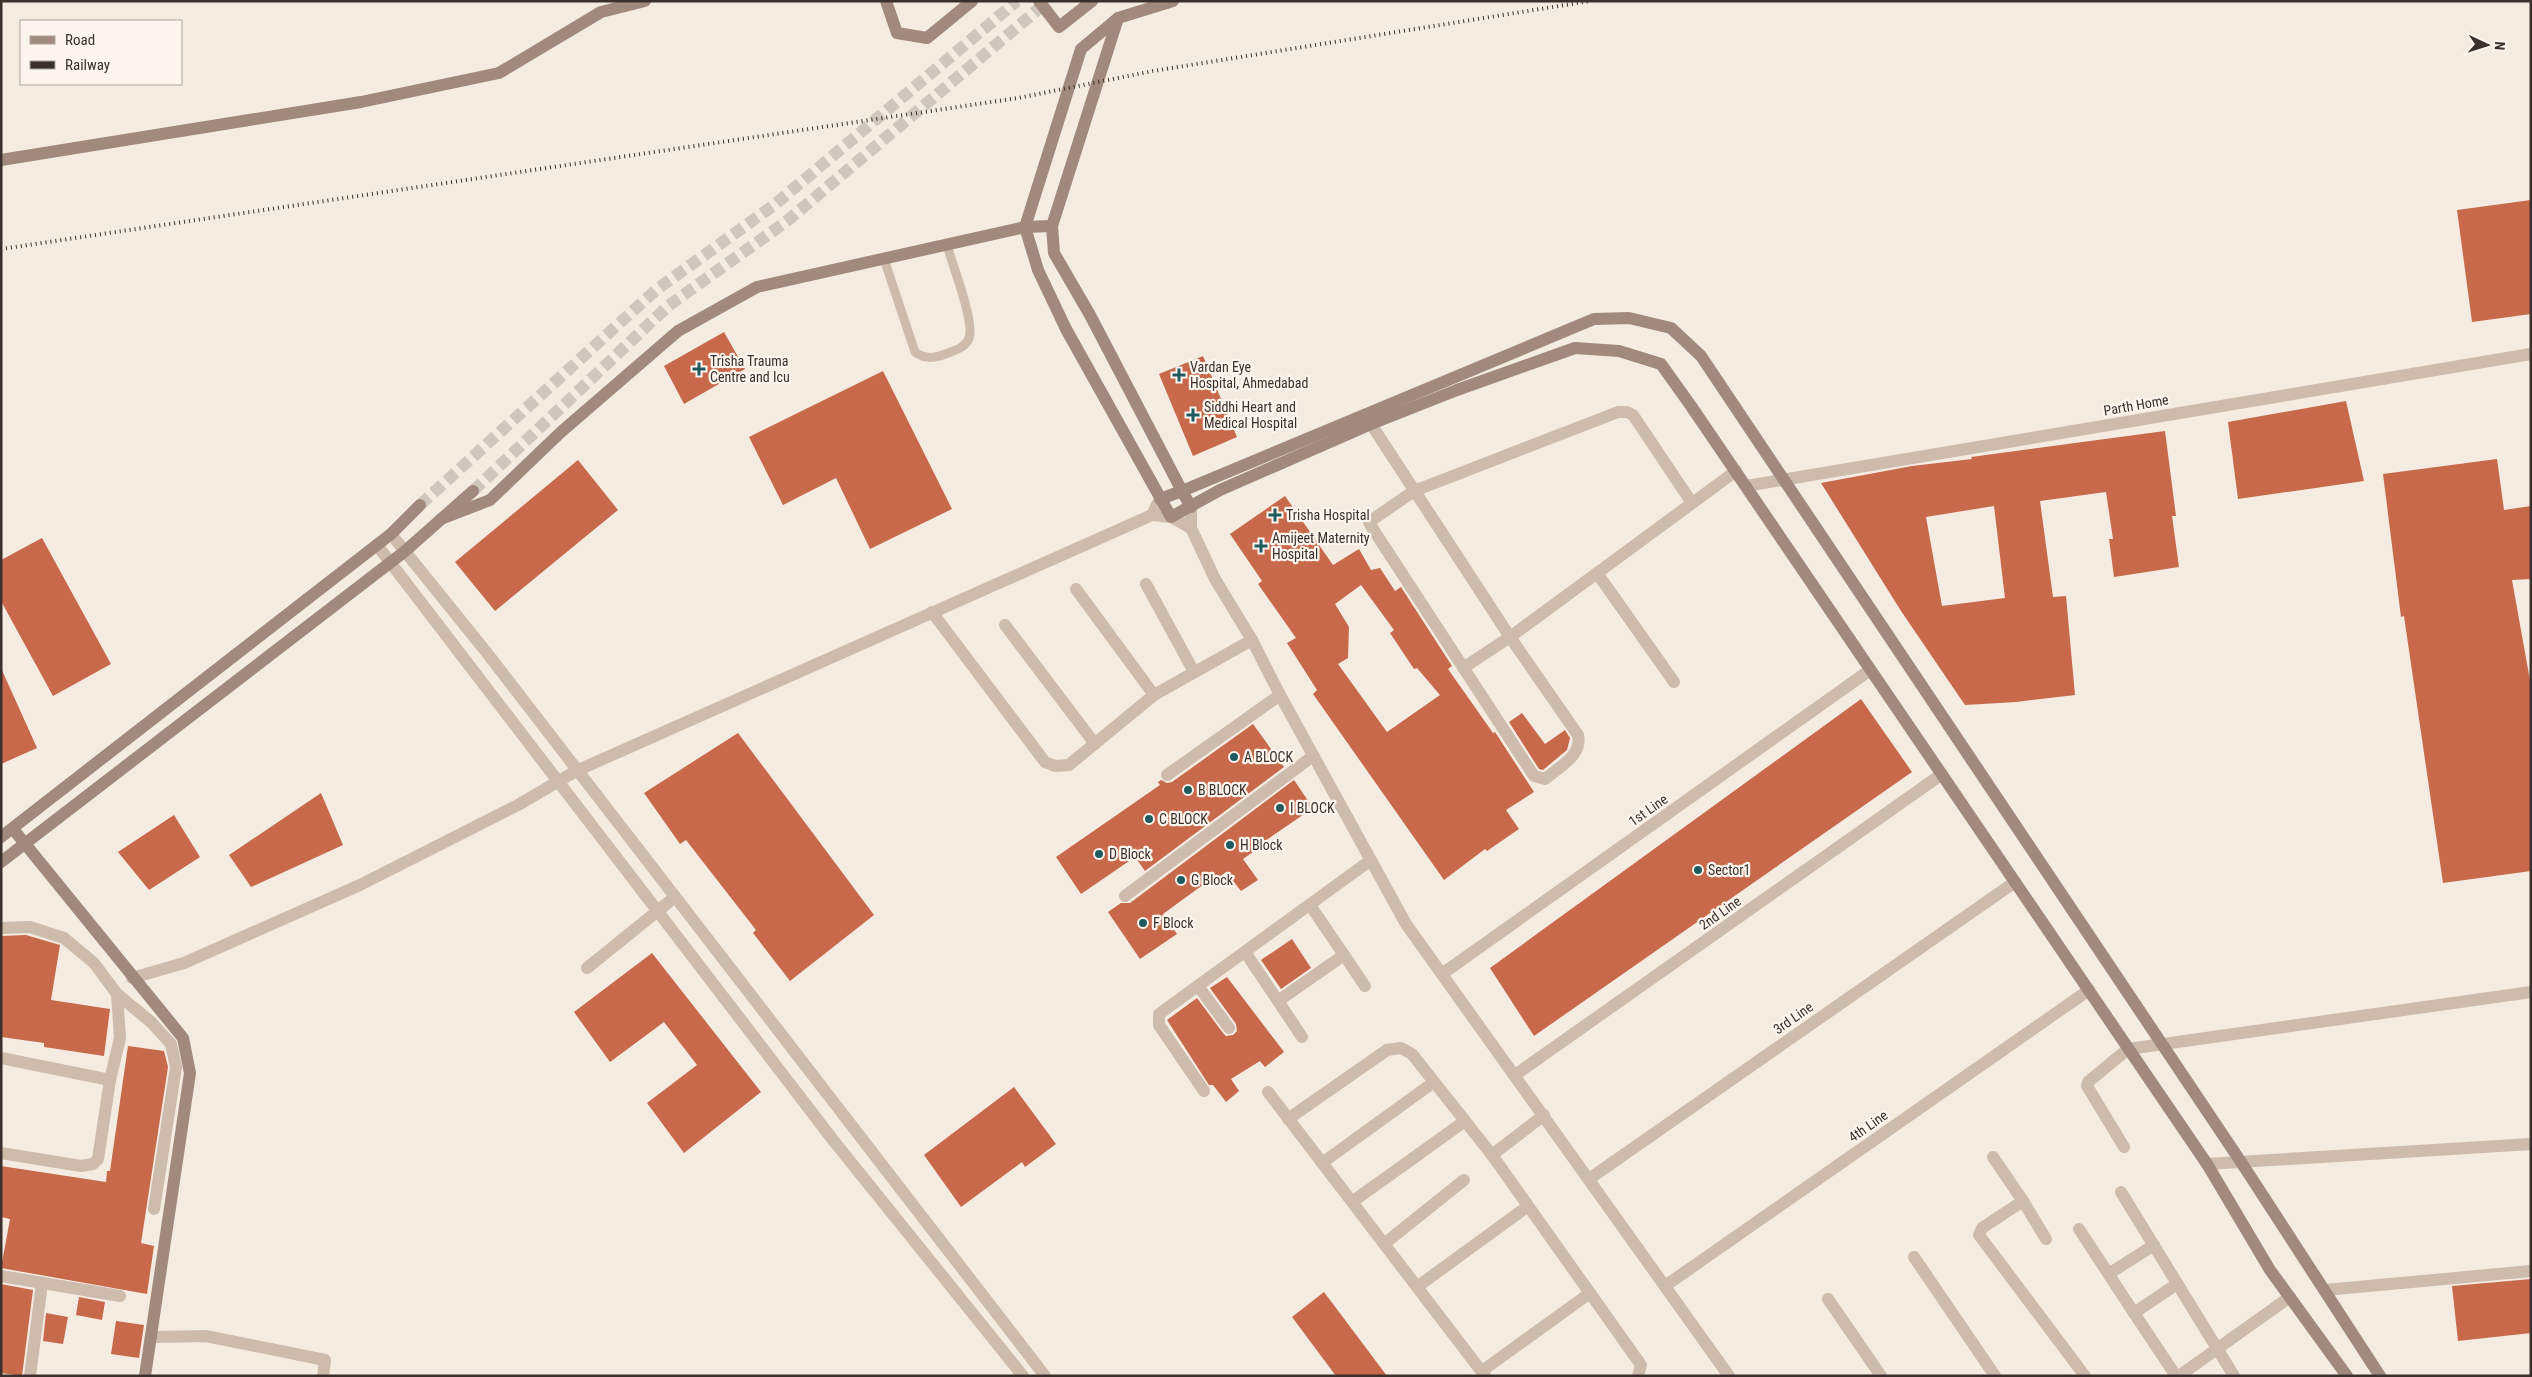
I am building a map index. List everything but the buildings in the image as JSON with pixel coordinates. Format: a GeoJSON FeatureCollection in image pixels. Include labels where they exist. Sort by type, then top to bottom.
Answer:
{"type":"FeatureCollection","features":[{"type":"Feature","properties":{"kind":"street"},"geometry":{"type":"LineString","coordinates":[[1,160],[361,102],[499,73],[602,12],[645,1]]}},
{"type":"Feature","properties":{"kind":"street"},"geometry":{"type":"LineString","coordinates":[[886,1],[897,33],[927,38],[972,1]]}},
{"type":"Feature","properties":{"kind":"street"},"geometry":{"type":"LineString","coordinates":[[1039,1],[1059,27],[1092,1]]}},
{"type":"Feature","properties":{"kind":"street"},"geometry":{"type":"LineString","coordinates":[[1171,517],[1066,329],[1038,270],[1024,227],[1081,49],[1118,18],[1173,1]]}},
{"type":"Feature","properties":{"kind":"street"},"geometry":{"type":"LineString","coordinates":[[1118,18],[1052,226],[1054,254],[1090,315],[1191,508],[1191,528],[1215,579],[1252,640],[1280,696],[1406,924],[1729,1376]]}},
{"type":"Feature","properties":{"kind":"street"},"geometry":{"type":"LineString","coordinates":[[441,519],[490,500],[561,432],[678,331],[756,287],[1024,227],[1052,226]]}},
{"type":"Feature","properties":{"kind":"street"},"geometry":{"type":"LineString","coordinates":[[1152,515],[1160,499],[1594,319],[1629,318],[1671,328],[1701,356],[2241,1162],[2380,1376]]}},
{"type":"Feature","properties":{"kind":"street"},"geometry":{"type":"LineString","coordinates":[[1171,517],[1191,508],[1220,490],[1371,424],[1457,390],[1575,348],[1619,351],[1660,364],[1736,471],[2207,1164],[2270,1270],[2347,1376]]}},
{"type":"Feature","properties":{"kind":"street","name":"Parth Home"},"geometry":{"type":"LineString","coordinates":[[1746,486],[2531,354]]}},
{"type":"Feature","properties":{"kind":"street"},"geometry":{"type":"LineString","coordinates":[[1371,424],[1414,490],[1510,637],[1578,735],[1580,744],[1577,752],[1545,779],[1534,776],[1369,522],[1414,490],[1618,412],[1627,412],[1633,415],[1692,503]]}},
{"type":"Feature","properties":{"kind":"street"},"geometry":{"type":"LineString","coordinates":[[1463,668],[1510,637],[1736,471]]}},
{"type":"Feature","properties":{"kind":"street"},"geometry":{"type":"LineString","coordinates":[[1,862],[404,552],[473,491]]}},
{"type":"Feature","properties":{"kind":"street"},"geometry":{"type":"LineString","coordinates":[[1,837],[377,546],[420,506]]}},
{"type":"Feature","properties":{"kind":"street"},"geometry":{"type":"LineString","coordinates":[[132,978],[184,963],[360,886],[518,805],[576,771],[1152,515],[1171,517],[1191,528]]}},
{"type":"Feature","properties":{"kind":"street"},"geometry":{"type":"LineString","coordinates":[[391,534],[487,653],[576,771],[1045,1376]]}},
{"type":"Feature","properties":{"kind":"street"},"geometry":{"type":"LineString","coordinates":[[377,546],[833,1140],[1023,1376]]}},
{"type":"Feature","properties":{"kind":"street"},"geometry":{"type":"LineString","coordinates":[[1597,573],[1674,682]]}},
{"type":"Feature","properties":{"kind":"street"},"geometry":{"type":"LineString","coordinates":[[1146,584],[1194,672]]}},
{"type":"Feature","properties":{"kind":"street"},"geometry":{"type":"LineString","coordinates":[[1076,589],[1154,695]]}},
{"type":"Feature","properties":{"kind":"street"},"geometry":{"type":"LineString","coordinates":[[932,612],[1045,762],[1055,766],[1069,765],[1154,695],[1252,640]]}},
{"type":"Feature","properties":{"kind":"street"},"geometry":{"type":"LineString","coordinates":[[1005,625],[1095,744]]}},
{"type":"Feature","properties":{"kind":"street","name":"1st Line"},"geometry":{"type":"LineString","coordinates":[[1442,974],[1870,670]]}},
{"type":"Feature","properties":{"kind":"street"},"geometry":{"type":"LineString","coordinates":[[1167,775],[1280,696]]}},
{"type":"Feature","properties":{"kind":"street"},"geometry":{"type":"LineString","coordinates":[[1126,896],[1313,756]]}},
{"type":"Feature","properties":{"kind":"street","name":"2nd Line"},"geometry":{"type":"LineString","coordinates":[[1515,1075],[1942,774]]}},
{"type":"Feature","properties":{"kind":"street"},"geometry":{"type":"LineString","coordinates":[[13,829],[182,1038],[190,1073],[146,1376]]}},
{"type":"Feature","properties":{"kind":"street"},"geometry":{"type":"LineString","coordinates":[[1204,1091],[1159,1025],[1159,1014],[1371,860]]}},
{"type":"Feature","properties":{"kind":"street","name":"3rd Line"},"geometry":{"type":"LineString","coordinates":[[1589,1179],[2015,882]]}},
{"type":"Feature","properties":{"kind":"street"},"geometry":{"type":"LineString","coordinates":[[587,968],[675,897]]}},
{"type":"Feature","properties":{"kind":"street"},"geometry":{"type":"LineString","coordinates":[[1310,904],[1365,986]]}},
{"type":"Feature","properties":{"kind":"street"},"geometry":{"type":"LineString","coordinates":[[1,928],[30,927],[64,938],[94,963],[117,994],[150,1022],[170,1044],[176,1067],[154,1209]]}},
{"type":"Feature","properties":{"kind":"street"},"geometry":{"type":"LineString","coordinates":[[1245,952],[1302,1037]]}},
{"type":"Feature","properties":{"kind":"street"},"geometry":{"type":"LineString","coordinates":[[1278,1001],[1344,956]]}},
{"type":"Feature","properties":{"kind":"street"},"geometry":{"type":"LineString","coordinates":[[1198,986],[1229,1028]]}},
{"type":"Feature","properties":{"kind":"street","name":"4th Line"},"geometry":{"type":"LineString","coordinates":[[1665,1286],[2089,990]]}},
{"type":"Feature","properties":{"kind":"street"},"geometry":{"type":"LineString","coordinates":[[2124,1147],[2087,1086],[2088,1082],[2128,1049],[2531,992]]}},
{"type":"Feature","properties":{"kind":"street"},"geometry":{"type":"LineString","coordinates":[[1,1153],[81,1166],[93,1164],[98,1159],[110,1080],[120,1038],[117,994]]}},
{"type":"Feature","properties":{"kind":"street"},"geometry":{"type":"LineString","coordinates":[[1288,1119],[1387,1050],[1401,1048],[1412,1054],[1492,1155],[1641,1365],[1638,1376]]}},
{"type":"Feature","properties":{"kind":"street"},"geometry":{"type":"LineString","coordinates":[[1,1058],[110,1080]]}},
{"type":"Feature","properties":{"kind":"street"},"geometry":{"type":"LineString","coordinates":[[1322,1163],[1434,1082]]}},
{"type":"Feature","properties":{"kind":"street"},"geometry":{"type":"LineString","coordinates":[[1268,1092],[1483,1374],[1590,1293]]}},
{"type":"Feature","properties":{"kind":"street"},"geometry":{"type":"LineString","coordinates":[[1492,1155],[1544,1115]]}},
{"type":"Feature","properties":{"kind":"street"},"geometry":{"type":"LineString","coordinates":[[1352,1202],[1465,1120]]}},
{"type":"Feature","properties":{"kind":"street"},"geometry":{"type":"LineString","coordinates":[[2207,1164],[2531,1144]]}},
{"type":"Feature","properties":{"kind":"street"},"geometry":{"type":"LineString","coordinates":[[1993,1157],[2046,1239]]}},
{"type":"Feature","properties":{"kind":"street"},"geometry":{"type":"LineString","coordinates":[[1384,1244],[1464,1180]]}},
{"type":"Feature","properties":{"kind":"street"},"geometry":{"type":"LineString","coordinates":[[2121,1192],[2234,1376]]}},
{"type":"Feature","properties":{"kind":"street"},"geometry":{"type":"LineString","coordinates":[[2023,1201],[1982,1228],[1979,1235],[2085,1376]]}},
{"type":"Feature","properties":{"kind":"street"},"geometry":{"type":"LineString","coordinates":[[1417,1287],[1528,1206]]}},
{"type":"Feature","properties":{"kind":"street"},"geometry":{"type":"LineString","coordinates":[[2079,1229],[2177,1376],[2290,1297]]}},
{"type":"Feature","properties":{"kind":"street"},"geometry":{"type":"LineString","coordinates":[[2110,1273],[2154,1245]]}},
{"type":"Feature","properties":{"kind":"street"},"geometry":{"type":"LineString","coordinates":[[1914,1257],[1995,1376]]}},
{"type":"Feature","properties":{"kind":"street"},"geometry":{"type":"LineString","coordinates":[[2325,1290],[2531,1271]]}},
{"type":"Feature","properties":{"kind":"street"},"geometry":{"type":"LineString","coordinates":[[1,1276],[120,1296]]}},
{"type":"Feature","properties":{"kind":"street"},"geometry":{"type":"LineString","coordinates":[[30,1376],[42,1283]]}},
{"type":"Feature","properties":{"kind":"street"},"geometry":{"type":"LineString","coordinates":[[2134,1313],[2177,1284]]}},
{"type":"Feature","properties":{"kind":"street"},"geometry":{"type":"LineString","coordinates":[[1828,1299],[1881,1376]]}},
{"type":"Feature","properties":{"kind":"street"},"geometry":{"type":"LineString","coordinates":[[151,1337],[206,1336],[325,1360],[323,1376]]}},
{"type":"Feature","properties":{"kind":"lane"},"geometry":{"type":"LineString","coordinates":[[884,259],[915,352],[921,356],[937,358],[960,348],[966,343],[971,327],[947,245]]}},
{"type":"Feature","properties":{"kind":"tunnel"},"geometry":{"type":"LineString","coordinates":[[420,505],[656,290],[773,206],[1017,1]]}},
{"type":"Feature","properties":{"kind":"tunnel"},"geometry":{"type":"LineString","coordinates":[[473,491],[668,306],[787,221],[1048,1]]}},
{"type":"Feature","properties":{"kind":"railway"},"geometry":{"type":"LineString","coordinates":[[1,249],[1018,98],[1153,71],[1590,1]]}},
{"type":"Feature","properties":{"kind":"place","name":"Trisha Trauma Centre and Icu"},"geometry":{"type":"Point","coordinates":[699,369]}},
{"type":"Feature","properties":{"kind":"place","name":"Vardan Eye Hospital, Ahmedabad"},"geometry":{"type":"Point","coordinates":[1179,375]}},
{"type":"Feature","properties":{"kind":"place","name":"Siddhi Heart and Medical Hospital"},"geometry":{"type":"Point","coordinates":[1193,415]}},
{"type":"Feature","properties":{"kind":"place","name":"Trisha Hospital"},"geometry":{"type":"Point","coordinates":[1275,515]}},
{"type":"Feature","properties":{"kind":"place","name":"Amijeet Maternity Hospital"},"geometry":{"type":"Point","coordinates":[1261,546]}},
{"type":"Feature","properties":{"kind":"place","name":"A BLOCK"},"geometry":{"type":"Point","coordinates":[1234,757]}},
{"type":"Feature","properties":{"kind":"place","name":"B BLOCK"},"geometry":{"type":"Point","coordinates":[1188,790]}},
{"type":"Feature","properties":{"kind":"place","name":"I BLOCK"},"geometry":{"type":"Point","coordinates":[1280,808]}},
{"type":"Feature","properties":{"kind":"place","name":"C BLOCK"},"geometry":{"type":"Point","coordinates":[1149,819]}},
{"type":"Feature","properties":{"kind":"place","name":"H Block"},"geometry":{"type":"Point","coordinates":[1230,845]}},
{"type":"Feature","properties":{"kind":"place","name":"D Block"},"geometry":{"type":"Point","coordinates":[1099,854]}},
{"type":"Feature","properties":{"kind":"place","name":"Sector1"},"geometry":{"type":"Point","coordinates":[1698,870]}},
{"type":"Feature","properties":{"kind":"place","name":"G Block"},"geometry":{"type":"Point","coordinates":[1181,880]}},
{"type":"Feature","properties":{"kind":"place","name":"F Block"},"geometry":{"type":"Point","coordinates":[1143,923]}}]}
